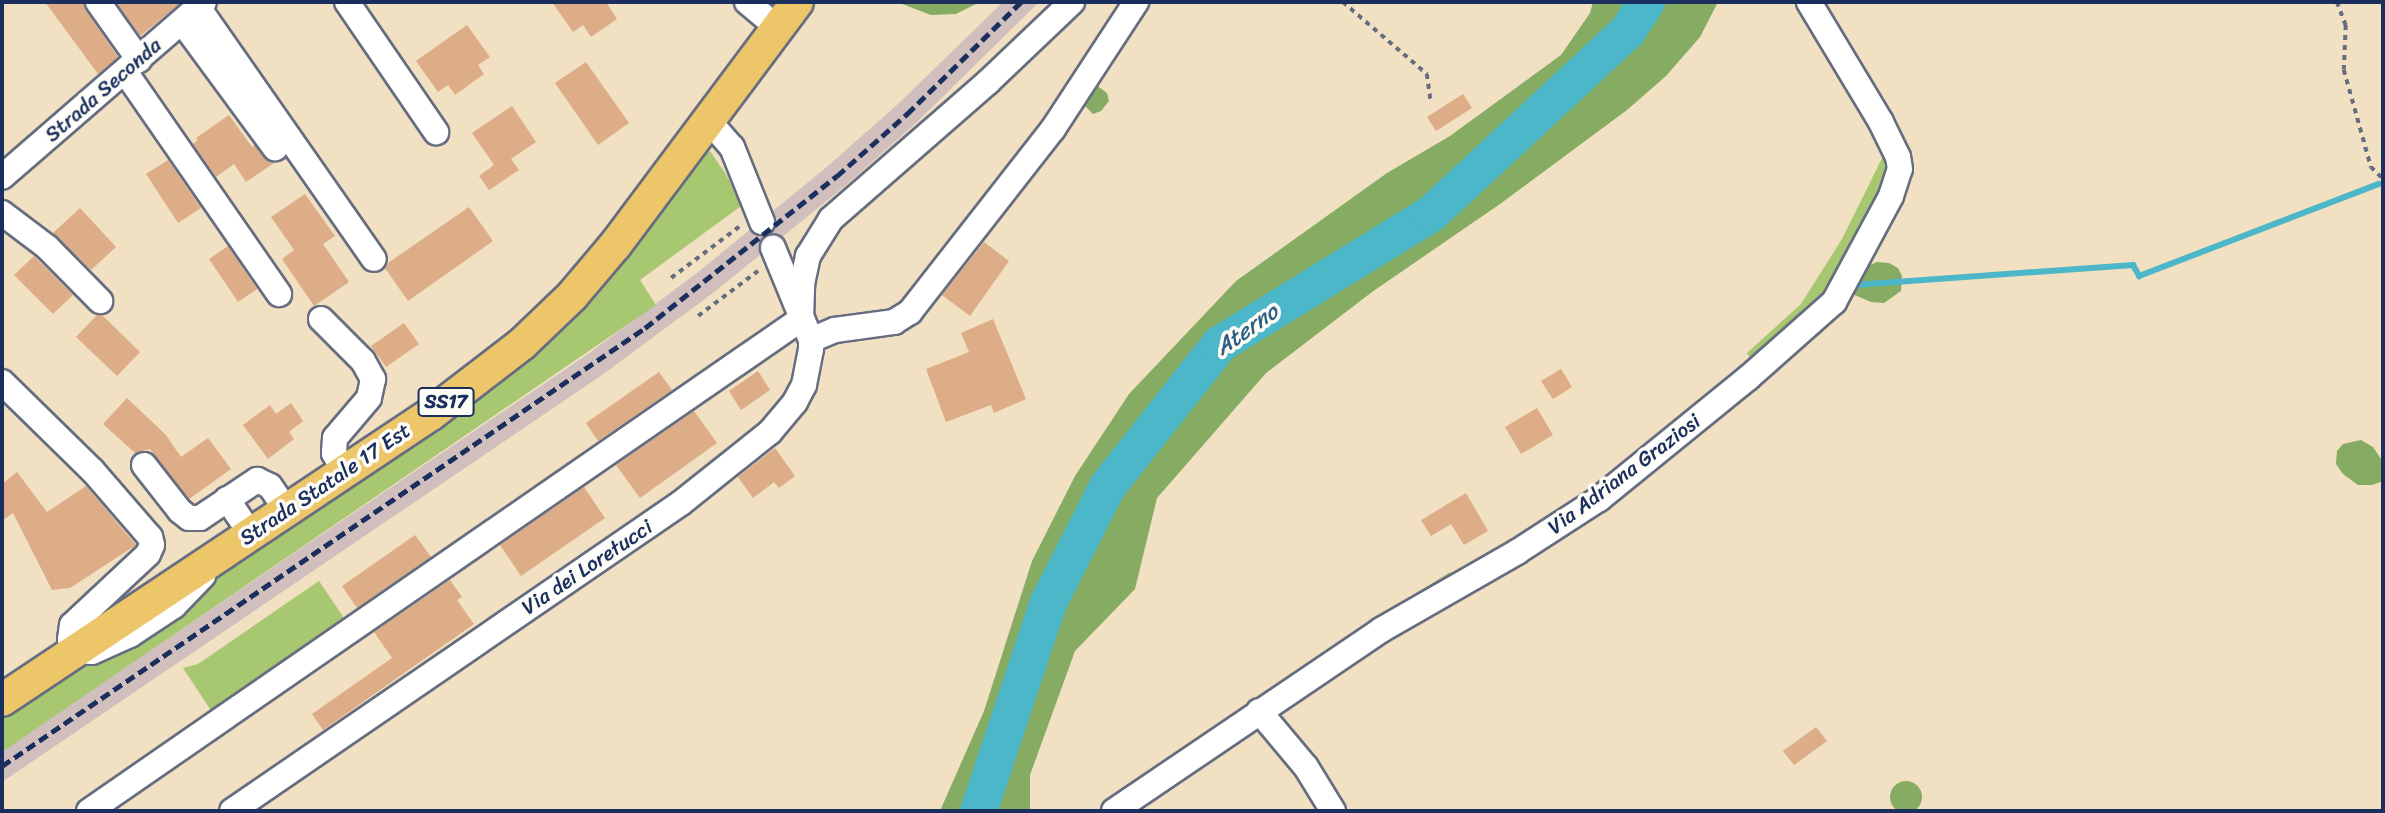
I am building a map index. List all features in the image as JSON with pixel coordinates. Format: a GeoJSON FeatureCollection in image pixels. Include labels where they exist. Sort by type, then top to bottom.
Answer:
{"type":"FeatureCollection","features":[{"type":"Feature","properties":{"kind":"main road","name":"Strada Statale 17 Est"},"geometry":{"type":"LineString","coordinates":[[2,700],[468,388],[543,325],[617,244],[797,2]]}},
{"type":"Feature","properties":{"kind":"street"},"geometry":{"type":"LineString","coordinates":[[99,2],[132,66],[279,294]]}},
{"type":"Feature","properties":{"kind":"street"},"geometry":{"type":"LineString","coordinates":[[347,2],[436,132]]}},
{"type":"Feature","properties":{"kind":"street"},"geometry":{"type":"LineString","coordinates":[[747,2],[778,28]]}},
{"type":"Feature","properties":{"kind":"street"},"geometry":{"type":"LineString","coordinates":[[89,811],[821,320],[812,293],[808,256],[821,232],[837,213],[988,82],[1072,2]]}},
{"type":"Feature","properties":{"kind":"street"},"geometry":{"type":"LineString","coordinates":[[806,330],[835,330],[894,322],[910,312],[1025,166],[1136,2]]}},
{"type":"Feature","properties":{"kind":"street","name":"Via Adriana Graziosi"},"geometry":{"type":"LineString","coordinates":[[1114,811],[1381,630],[1517,552],[1599,499],[1748,379],[1834,302],[1891,195],[1900,169],[1898,157],[1881,122],[1808,2]]}},
{"type":"Feature","properties":{"kind":"street"},"geometry":{"type":"LineString","coordinates":[[195,10],[275,148]]}},
{"type":"Feature","properties":{"kind":"street"},"geometry":{"type":"LineString","coordinates":[[195,10],[374,259]]}},
{"type":"Feature","properties":{"kind":"street","name":"Strada Seconda"},"geometry":{"type":"LineString","coordinates":[[2,177],[195,10]]}},
{"type":"Feature","properties":{"kind":"street"},"geometry":{"type":"LineString","coordinates":[[709,121],[732,147],[760,217]]}},
{"type":"Feature","properties":{"kind":"street"},"geometry":{"type":"LineString","coordinates":[[2,214],[47,247],[100,301]]}},
{"type":"Feature","properties":{"kind":"street","name":"Via dei Loretucci"},"geometry":{"type":"LineString","coordinates":[[232,811],[732,466],[770,432],[795,402],[807,374],[806,330],[775,253]]}},
{"type":"Feature","properties":{"kind":"street"},"geometry":{"type":"LineString","coordinates":[[321,318],[363,361],[373,379],[369,398],[335,438],[334,453],[344,471]]}},
{"type":"Feature","properties":{"kind":"street"},"geometry":{"type":"LineString","coordinates":[[4,389],[101,480],[151,540],[148,554],[72,625],[69,636],[76,651]]}},
{"type":"Feature","properties":{"kind":"street"},"geometry":{"type":"LineString","coordinates":[[145,465],[180,511],[189,518],[201,518],[252,482],[262,481],[272,489],[286,510]]}},
{"type":"Feature","properties":{"kind":"street"},"geometry":{"type":"LineString","coordinates":[[227,499],[251,534]]}},
{"type":"Feature","properties":{"kind":"street"},"geometry":{"type":"LineString","coordinates":[[1259,711],[1306,767],[1333,811]]}},
{"type":"Feature","properties":{"kind":"path"},"geometry":{"type":"LineString","coordinates":[[1343,2],[1427,74],[1431,102]]}},
{"type":"Feature","properties":{"kind":"path"},"geometry":{"type":"LineString","coordinates":[[2337,2],[2346,25],[2344,70],[2347,83],[2371,167],[2383,179]]}},
{"type":"Feature","properties":{"kind":"path"},"geometry":{"type":"LineString","coordinates":[[671,278],[760,217]]}},
{"type":"Feature","properties":{"kind":"path"},"geometry":{"type":"LineString","coordinates":[[698,316],[775,253]]}},
{"type":"Feature","properties":{"kind":"shaded area"},"geometry":{"type":"Polygon","coordinates":[[[1003,2],[1039,2],[916,123],[845,186],[713,293],[602,375],[2,782],[2,751],[588,354],[697,273],[828,166],[898,104],[1003,2]]]}},
{"type":"Feature","properties":{"kind":"green space"},"geometry":{"type":"Polygon","coordinates":[[[897,2],[980,2],[956,14],[931,15],[897,2]]]}},
{"type":"Feature","properties":{"kind":"green space"},"geometry":{"type":"Polygon","coordinates":[[[1593,2],[1718,2],[1700,37],[1666,76],[1627,110],[1500,204],[1372,292],[1266,373],[1157,498],[1135,589],[1075,651],[1030,775],[1030,811],[940,811],[984,711],[1032,561],[1075,476],[1129,394],[1236,281],[1387,173],[1450,136],[1561,55],[1590,13],[1593,2]]]}},
{"type":"Feature","properties":{"kind":"green space"},"geometry":{"type":"Polygon","coordinates":[[[1092,82],[1107,93],[1109,101],[1101,111],[1093,114],[1081,102],[1092,82]]]}},
{"type":"Feature","properties":{"kind":"green space"},"geometry":{"type":"Polygon","coordinates":[[[1891,140],[1900,160],[1821,306],[1753,363],[1747,353],[1801,304],[1842,239],[1891,140]]]}},
{"type":"Feature","properties":{"kind":"green space"},"geometry":{"type":"Polygon","coordinates":[[[710,151],[727,176],[741,206],[640,280],[656,305],[2,752],[2,707],[218,572],[475,391],[690,158],[710,151]]]}},
{"type":"Feature","properties":{"kind":"green space"},"geometry":{"type":"Polygon","coordinates":[[[1877,262],[1889,263],[1898,268],[1902,276],[1901,291],[1884,303],[1871,302],[1850,293],[1863,268],[1877,262]]]}},
{"type":"Feature","properties":{"kind":"green space"},"geometry":{"type":"Polygon","coordinates":[[[2361,440],[2373,447],[2383,462],[2383,481],[2372,485],[2358,485],[2343,474],[2336,464],[2337,451],[2343,444],[2361,440]]]}},
{"type":"Feature","properties":{"kind":"green space"},"geometry":{"type":"Polygon","coordinates":[[[1450,572],[1455,581],[1362,638],[1357,630],[1450,572]]]}},
{"type":"Feature","properties":{"kind":"green space"},"geometry":{"type":"Polygon","coordinates":[[[319,581],[346,621],[212,712],[183,668],[198,664],[319,581]]]}},
{"type":"Feature","properties":{"kind":"green space"},"geometry":{"type":"Polygon","coordinates":[[[1906,781],[1917,786],[1922,797],[1917,808],[1906,813],[1895,808],[1890,797],[1895,786],[1906,781]]]}},
{"type":"Feature","properties":{"kind":"building"},"geometry":{"type":"Polygon","coordinates":[[[45,2],[83,2],[86,11],[118,57],[98,74],[45,2]]]}},
{"type":"Feature","properties":{"kind":"building"},"geometry":{"type":"Polygon","coordinates":[[[116,2],[182,2],[140,36],[116,2]]]}},
{"type":"Feature","properties":{"kind":"building"},"geometry":{"type":"Polygon","coordinates":[[[552,2],[606,2],[617,19],[591,37],[583,25],[573,32],[552,2]]]}},
{"type":"Feature","properties":{"kind":"building"},"geometry":{"type":"Polygon","coordinates":[[[467,25],[490,57],[478,65],[484,74],[455,95],[448,85],[438,92],[416,61],[467,25]]]}},
{"type":"Feature","properties":{"kind":"building"},"geometry":{"type":"Polygon","coordinates":[[[586,62],[629,123],[598,145],[555,83],[586,62]]]}},
{"type":"Feature","properties":{"kind":"building"},"geometry":{"type":"Polygon","coordinates":[[[1463,94],[1472,108],[1436,131],[1427,117],[1463,94]]]}},
{"type":"Feature","properties":{"kind":"building"},"geometry":{"type":"Polygon","coordinates":[[[512,106],[536,142],[511,159],[519,170],[489,190],[479,176],[494,165],[472,133],[512,106]]]}},
{"type":"Feature","properties":{"kind":"building"},"geometry":{"type":"Polygon","coordinates":[[[229,115],[252,147],[255,145],[264,157],[274,163],[246,182],[234,164],[216,177],[193,144],[198,140],[196,138],[229,115]]]}},
{"type":"Feature","properties":{"kind":"building"},"geometry":{"type":"Polygon","coordinates":[[[168,160],[201,208],[178,223],[146,174],[168,160]]]}},
{"type":"Feature","properties":{"kind":"building"},"geometry":{"type":"Polygon","coordinates":[[[305,194],[335,236],[323,244],[349,282],[314,306],[282,259],[294,250],[271,217],[305,194]]]}},
{"type":"Feature","properties":{"kind":"building"},"geometry":{"type":"Polygon","coordinates":[[[469,207],[493,241],[408,301],[385,268],[388,263],[469,207]]]}},
{"type":"Feature","properties":{"kind":"building"},"geometry":{"type":"Polygon","coordinates":[[[80,208],[116,247],[91,270],[53,233],[80,208]]]}},
{"type":"Feature","properties":{"kind":"building"},"geometry":{"type":"Polygon","coordinates":[[[984,242],[1009,261],[970,316],[942,295],[984,242]]]}},
{"type":"Feature","properties":{"kind":"building"},"geometry":{"type":"Polygon","coordinates":[[[228,246],[257,289],[238,302],[209,259],[228,246]]]}},
{"type":"Feature","properties":{"kind":"building"},"geometry":{"type":"Polygon","coordinates":[[[34,256],[73,295],[53,314],[14,275],[34,256]]]}},
{"type":"Feature","properties":{"kind":"building"},"geometry":{"type":"Polygon","coordinates":[[[97,315],[102,315],[140,352],[117,376],[76,337],[97,315]]]}},
{"type":"Feature","properties":{"kind":"building"},"geometry":{"type":"Polygon","coordinates":[[[993,319],[1026,399],[994,413],[991,405],[946,422],[926,369],[969,352],[961,333],[993,319]]]}},
{"type":"Feature","properties":{"kind":"building"},"geometry":{"type":"Polygon","coordinates":[[[404,323],[419,344],[386,367],[371,346],[404,323]]]}},
{"type":"Feature","properties":{"kind":"building"},"geometry":{"type":"Polygon","coordinates":[[[1561,369],[1572,387],[1553,399],[1541,381],[1561,369]]]}},
{"type":"Feature","properties":{"kind":"building"},"geometry":{"type":"Polygon","coordinates":[[[758,371],[770,390],[741,410],[729,391],[758,371]]]}},
{"type":"Feature","properties":{"kind":"building"},"geometry":{"type":"Polygon","coordinates":[[[659,372],[672,390],[598,441],[586,423],[659,372]]]}},
{"type":"Feature","properties":{"kind":"building"},"geometry":{"type":"Polygon","coordinates":[[[127,398],[166,435],[181,457],[208,438],[231,469],[189,499],[150,449],[135,453],[103,424],[127,398]]]}},
{"type":"Feature","properties":{"kind":"building"},"geometry":{"type":"Polygon","coordinates":[[[291,403],[303,421],[289,432],[294,439],[268,459],[243,425],[270,405],[276,414],[291,403]]]}},
{"type":"Feature","properties":{"kind":"building"},"geometry":{"type":"Polygon","coordinates":[[[1537,408],[1553,435],[1521,454],[1505,427],[1537,408]]]}},
{"type":"Feature","properties":{"kind":"building"},"geometry":{"type":"Polygon","coordinates":[[[694,411],[717,443],[640,498],[616,465],[694,411]]]}},
{"type":"Feature","properties":{"kind":"building"},"geometry":{"type":"Polygon","coordinates":[[[775,448],[795,476],[779,488],[774,482],[753,498],[738,477],[775,448]]]}},
{"type":"Feature","properties":{"kind":"building"},"geometry":{"type":"Polygon","coordinates":[[[17,472],[47,512],[86,486],[136,545],[70,588],[52,590],[13,513],[2,521],[2,484],[17,472]]]}},
{"type":"Feature","properties":{"kind":"building"},"geometry":{"type":"Polygon","coordinates":[[[584,487],[605,518],[521,576],[500,545],[584,487]]]}},
{"type":"Feature","properties":{"kind":"building"},"geometry":{"type":"Polygon","coordinates":[[[1466,493],[1488,531],[1464,545],[1451,524],[1431,536],[1421,520],[1466,493]]]}},
{"type":"Feature","properties":{"kind":"building"},"geometry":{"type":"Polygon","coordinates":[[[415,535],[431,557],[357,608],[342,586],[415,535]]]}},
{"type":"Feature","properties":{"kind":"building"},"geometry":{"type":"Polygon","coordinates":[[[450,580],[462,597],[457,600],[474,624],[323,730],[312,714],[392,658],[374,632],[450,580]]]}},
{"type":"Feature","properties":{"kind":"building"},"geometry":{"type":"Polygon","coordinates":[[[1816,727],[1827,741],[1794,765],[1783,751],[1816,727]]]}},
{"type":"Feature","properties":{"kind":"waterway","name":"Aterno"},"geometry":{"type":"LineString","coordinates":[[978,811],[1048,602],[1107,486],[1219,344],[1431,213],[1627,31],[1646,2]]}},
{"type":"Feature","properties":{"kind":"waterway"},"geometry":{"type":"LineString","coordinates":[[1854,285],[2133,265],[2139,276],[2379,184]]}},
{"type":"Feature","properties":{"kind":"railway"},"geometry":{"type":"LineString","coordinates":[[2,766],[645,328],[837,176],[907,114],[1021,2]]}}]}
